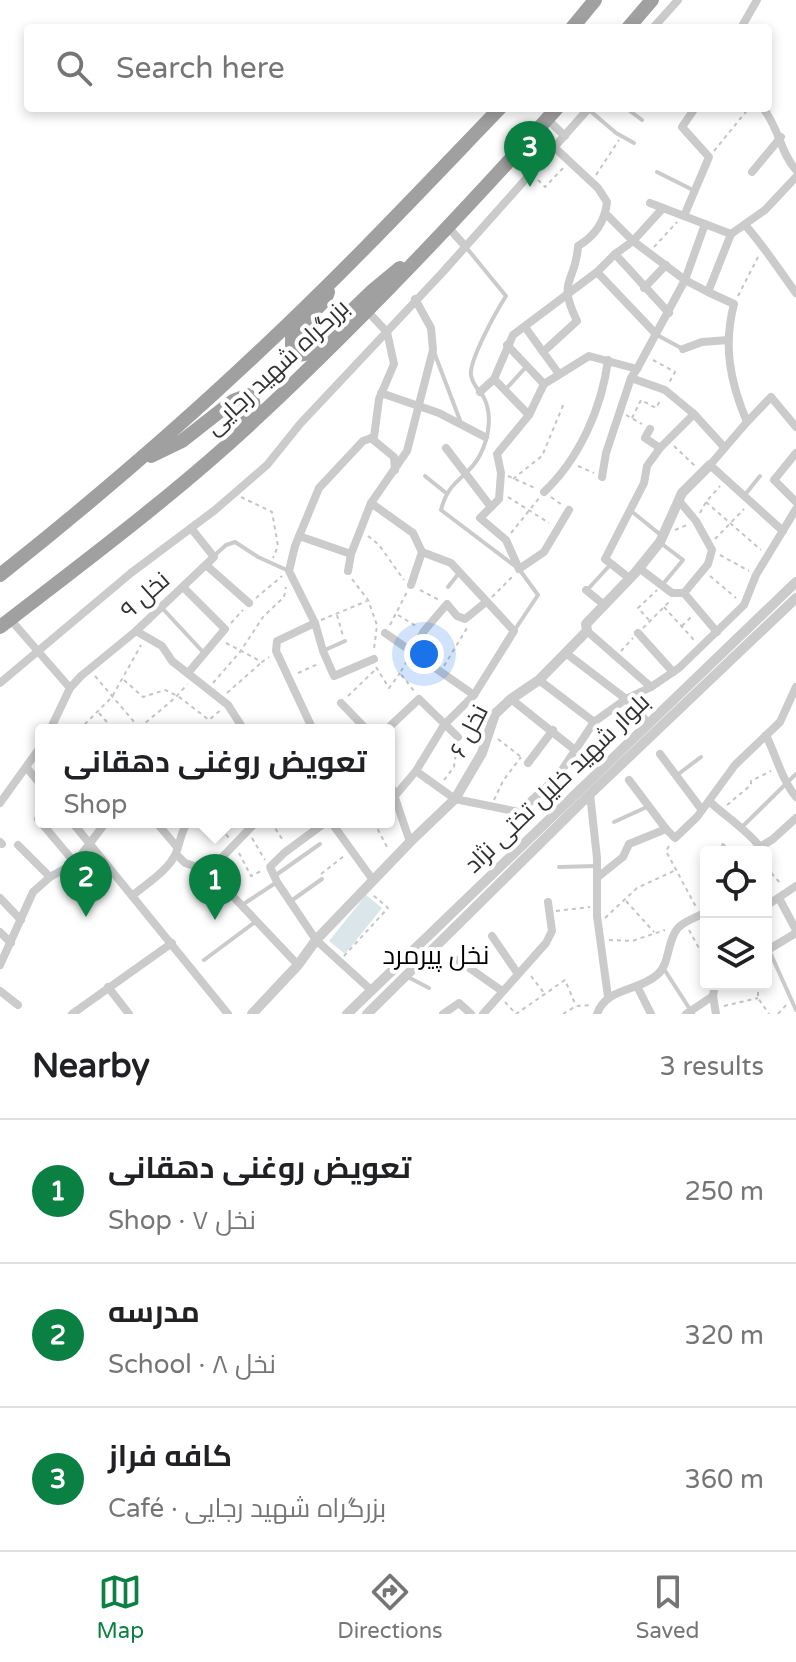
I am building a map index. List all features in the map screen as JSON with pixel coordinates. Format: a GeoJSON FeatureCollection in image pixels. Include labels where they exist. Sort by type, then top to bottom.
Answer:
{"type":"FeatureCollection","features":[{"type":"Feature","properties":{"kind":"highway"},"geometry":{"type":"LineString","coordinates":[[575,24],[595,0]]}},
{"type":"Feature","properties":{"kind":"highway"},"geometry":{"type":"LineString","coordinates":[[631,24],[652,0]]}},
{"type":"Feature","properties":{"kind":"highway","name":"بزرگراه شهید رجایی"},"geometry":{"type":"LineString","coordinates":[[0,575],[132,466],[265,346],[496,112]]}},
{"type":"Feature","properties":{"kind":"highway","name":"بزرگراه شهید رجایی"},"geometry":{"type":"LineString","coordinates":[[5,623],[148,513],[257,419],[368,312],[552,114]]}},
{"type":"Feature","properties":{"kind":"highway"},"geometry":{"type":"LineString","coordinates":[[332,281],[325,300],[292,335],[290,342],[297,353],[304,355],[309,352],[392,273],[422,255]]}},
{"type":"Feature","properties":{"kind":"highway"},"geometry":{"type":"LineString","coordinates":[[132,466],[182,441],[233,401],[248,395],[254,409],[212,457]]}},
{"type":"Feature","properties":{"kind":"street"},"geometry":{"type":"LineString","coordinates":[[657,24],[678,0]]}},
{"type":"Feature","properties":{"kind":"street"},"geometry":{"type":"LineString","coordinates":[[743,24],[757,0]]}},
{"type":"Feature","properties":{"kind":"street"},"geometry":{"type":"LineString","coordinates":[[0,683],[267,465],[300,424],[586,112]]}},
{"type":"Feature","properties":{"kind":"street"},"geometry":{"type":"LineString","coordinates":[[684,216],[709,157],[682,127],[692,112]]}},
{"type":"Feature","properties":{"kind":"street"},"geometry":{"type":"LineString","coordinates":[[765,112],[796,170]]}},
{"type":"Feature","properties":{"kind":"street"},"geometry":{"type":"LineString","coordinates":[[552,114],[565,136]]}},
{"type":"Feature","properties":{"kind":"street"},"geometry":{"type":"LineString","coordinates":[[752,172],[781,137]]}},
{"type":"Feature","properties":{"kind":"street"},"geometry":{"type":"LineString","coordinates":[[543,352],[577,321],[566,296],[567,280],[577,260],[578,246],[590,239],[606,214],[607,202],[592,182],[555,148]]}},
{"type":"Feature","properties":{"kind":"street"},"geometry":{"type":"LineString","coordinates":[[708,292],[731,234],[765,210],[796,177]]}},
{"type":"Feature","properties":{"kind":"street"},"geometry":{"type":"LineString","coordinates":[[650,203],[731,234]]}},
{"type":"Feature","properties":{"kind":"street"},"geometry":{"type":"LineString","coordinates":[[480,392],[494,379],[513,335],[597,272],[633,241],[663,208]]}},
{"type":"Feature","properties":{"kind":"street"},"geometry":{"type":"LineString","coordinates":[[606,214],[633,241],[685,280],[734,304],[728,340],[730,371],[747,422]]}},
{"type":"Feature","properties":{"kind":"street"},"geometry":{"type":"LineString","coordinates":[[602,477],[606,453],[631,378],[685,280],[705,224]]}},
{"type":"Feature","properties":{"kind":"street"},"geometry":{"type":"LineString","coordinates":[[745,225],[796,291]]}},
{"type":"Feature","properties":{"kind":"street"},"geometry":{"type":"LineString","coordinates":[[448,227],[465,246]]}},
{"type":"Feature","properties":{"kind":"street"},"geometry":{"type":"LineString","coordinates":[[615,254],[669,313]]}},
{"type":"Feature","properties":{"kind":"street"},"geometry":{"type":"LineString","coordinates":[[644,288],[666,265]]}},
{"type":"Feature","properties":{"kind":"street"},"geometry":{"type":"LineString","coordinates":[[597,272],[656,334]]}},
{"type":"Feature","properties":{"kind":"street"},"geometry":{"type":"LineString","coordinates":[[348,571],[351,554],[371,503],[407,451],[433,350],[431,328],[415,299]]}},
{"type":"Feature","properties":{"kind":"street"},"geometry":{"type":"LineString","coordinates":[[368,312],[387,332],[394,364],[381,393],[374,437],[363,441],[319,488],[299,536],[289,571],[315,623],[324,656],[334,676],[374,659]]}},
{"type":"Feature","properties":{"kind":"street"},"geometry":{"type":"LineString","coordinates":[[525,327],[559,374]]}},
{"type":"Feature","properties":{"kind":"street"},"geometry":{"type":"LineString","coordinates":[[683,349],[702,342],[728,340]]}},
{"type":"Feature","properties":{"kind":"street"},"geometry":{"type":"LineString","coordinates":[[507,345],[544,384]]}},
{"type":"Feature","properties":{"kind":"street"},"geometry":{"type":"LineString","coordinates":[[569,510],[544,552],[519,569],[506,540],[480,518],[499,499],[501,473],[497,454],[529,415],[544,384],[589,356],[637,369]]}},
{"type":"Feature","properties":{"kind":"street"},"geometry":{"type":"LineString","coordinates":[[544,492],[564,473],[570,462],[605,384],[608,360]]}},
{"type":"Feature","properties":{"kind":"street"},"geometry":{"type":"LineString","coordinates":[[631,378],[665,390],[694,414],[724,447]]}},
{"type":"Feature","properties":{"kind":"street"},"geometry":{"type":"LineString","coordinates":[[494,379],[529,415]]}},
{"type":"Feature","properties":{"kind":"street"},"geometry":{"type":"LineString","coordinates":[[381,393],[418,405],[485,437]]}},
{"type":"Feature","properties":{"kind":"street"},"geometry":{"type":"LineString","coordinates":[[783,531],[706,469],[771,397],[796,427]]}},
{"type":"Feature","properties":{"kind":"street"},"geometry":{"type":"LineString","coordinates":[[629,578],[605,559],[644,483],[647,466],[660,448],[694,414]]}},
{"type":"Feature","properties":{"kind":"street"},"geometry":{"type":"LineString","coordinates":[[650,429],[645,438],[660,448]]}},
{"type":"Feature","properties":{"kind":"street"},"geometry":{"type":"LineString","coordinates":[[371,438],[394,457],[396,470]]}},
{"type":"Feature","properties":{"kind":"street"},"geometry":{"type":"LineString","coordinates":[[446,448],[491,507]]}},
{"type":"Feature","properties":{"kind":"street"},"geometry":{"type":"LineString","coordinates":[[796,453],[774,480],[796,502]]}},
{"type":"Feature","properties":{"kind":"street","name":"نخل ۶"},"geometry":{"type":"LineString","coordinates":[[252,1014],[298,965],[316,940],[455,799],[482,753],[495,714],[539,680],[587,631],[586,624],[639,568],[661,539],[682,493],[706,469]]}},
{"type":"Feature","properties":{"kind":"street"},"geometry":{"type":"LineString","coordinates":[[639,568],[672,593],[681,593],[708,564],[710,547],[696,521],[680,502]]}},
{"type":"Feature","properties":{"kind":"street"},"geometry":{"type":"LineString","coordinates":[[371,503],[413,533],[422,552],[411,585]]}},
{"type":"Feature","properties":{"kind":"street"},"geometry":{"type":"LineString","coordinates":[[416,771],[455,799],[519,812],[558,776],[594,722],[673,672],[744,605],[756,575],[796,509]]}},
{"type":"Feature","properties":{"kind":"street"},"geometry":{"type":"LineString","coordinates":[[191,528],[214,557]]}},
{"type":"Feature","properties":{"kind":"street"},"geometry":{"type":"LineString","coordinates":[[299,536],[351,554]]}},
{"type":"Feature","properties":{"kind":"street"},"geometry":{"type":"LineString","coordinates":[[395,796],[416,771],[444,725],[474,695],[514,631],[451,563],[422,552]]}},
{"type":"Feature","properties":{"kind":"street","name":"نخل ۹"},"geometry":{"type":"LineString","coordinates":[[53,724],[70,688],[184,588],[214,557]]}},
{"type":"Feature","properties":{"kind":"street"},"geometry":{"type":"LineString","coordinates":[[206,565],[249,603]]}},
{"type":"Feature","properties":{"kind":"street","name":"بلوار شهید خلیل تختی نژاد"},"geometry":{"type":"LineString","coordinates":[[347,1014],[796,582]]}},
{"type":"Feature","properties":{"kind":"street"},"geometry":{"type":"LineString","coordinates":[[184,588],[225,629],[190,674]]}},
{"type":"Feature","properties":{"kind":"street"},"geometry":{"type":"LineString","coordinates":[[586,590],[603,604]]}},
{"type":"Feature","properties":{"kind":"street"},"geometry":{"type":"LineString","coordinates":[[681,593],[717,632]]}},
{"type":"Feature","properties":{"kind":"street","name":"بلوار شهید خلیل تختی نژاد"},"geometry":{"type":"LineString","coordinates":[[367,1014],[590,794],[796,598]]}},
{"type":"Feature","properties":{"kind":"street"},"geometry":{"type":"LineString","coordinates":[[412,653],[424,631],[447,604],[457,616],[465,619],[486,602]]}},
{"type":"Feature","properties":{"kind":"street"},"geometry":{"type":"LineString","coordinates":[[5,623],[70,688]]}},
{"type":"Feature","properties":{"kind":"street"},"geometry":{"type":"LineString","coordinates":[[310,724],[276,651],[277,641],[315,623]]}},
{"type":"Feature","properties":{"kind":"street"},"geometry":{"type":"LineString","coordinates":[[136,631],[162,646],[172,661],[224,702],[240,724]]}},
{"type":"Feature","properties":{"kind":"street"},"geometry":{"type":"LineString","coordinates":[[587,631],[651,687]]}},
{"type":"Feature","properties":{"kind":"street"},"geometry":{"type":"LineString","coordinates":[[385,633],[474,695]]}},
{"type":"Feature","properties":{"kind":"street"},"geometry":{"type":"LineString","coordinates":[[638,633],[673,672]]}},
{"type":"Feature","properties":{"kind":"street"},"geometry":{"type":"LineString","coordinates":[[567,654],[626,699],[649,724]]}},
{"type":"Feature","properties":{"kind":"street"},"geometry":{"type":"LineString","coordinates":[[539,680],[594,722]]}},
{"type":"Feature","properties":{"kind":"street"},"geometry":{"type":"LineString","coordinates":[[629,780],[675,838],[702,810],[735,765],[780,722],[796,687]]}},
{"type":"Feature","properties":{"kind":"street"},"geometry":{"type":"LineString","coordinates":[[392,724],[419,699],[458,737]]}},
{"type":"Feature","properties":{"kind":"street"},"geometry":{"type":"LineString","coordinates":[[511,699],[575,750]]}},
{"type":"Feature","properties":{"kind":"street"},"geometry":{"type":"LineString","coordinates":[[341,703],[361,724]]}},
{"type":"Feature","properties":{"kind":"street"},"geometry":{"type":"LineString","coordinates":[[524,760],[553,730]]}},
{"type":"Feature","properties":{"kind":"street"},"geometry":{"type":"LineString","coordinates":[[766,735],[781,766],[785,783],[796,797]]}},
{"type":"Feature","properties":{"kind":"street"},"geometry":{"type":"LineString","coordinates":[[660,754],[702,810]]}},
{"type":"Feature","properties":{"kind":"street"},"geometry":{"type":"LineString","coordinates":[[0,803],[35,755]]}},
{"type":"Feature","properties":{"kind":"street"},"geometry":{"type":"LineString","coordinates":[[27,768],[35,778]]}},
{"type":"Feature","properties":{"kind":"street"},"geometry":{"type":"LineString","coordinates":[[590,794],[598,877],[598,924],[608,997]]}},
{"type":"Feature","properties":{"kind":"street"},"geometry":{"type":"LineString","coordinates":[[395,800],[410,842]]}},
{"type":"Feature","properties":{"kind":"street"},"geometry":{"type":"LineString","coordinates":[[709,801],[757,846]]}},
{"type":"Feature","properties":{"kind":"street"},"geometry":{"type":"LineString","coordinates":[[765,846],[796,818]]}},
{"type":"Feature","properties":{"kind":"street"},"geometry":{"type":"LineString","coordinates":[[46,828],[75,863]]}},
{"type":"Feature","properties":{"kind":"street"},"geometry":{"type":"LineString","coordinates":[[77,828],[228,1014]]}},
{"type":"Feature","properties":{"kind":"street"},"geometry":{"type":"LineString","coordinates":[[0,965],[33,892],[50,877],[75,863],[102,828]]}},
{"type":"Feature","properties":{"kind":"street"},"geometry":{"type":"LineString","coordinates":[[160,828],[185,863],[209,871],[298,965]]}},
{"type":"Feature","properties":{"kind":"street"},"geometry":{"type":"LineString","coordinates":[[132,896],[162,871],[176,850],[184,828]]}},
{"type":"Feature","properties":{"kind":"street"},"geometry":{"type":"LineString","coordinates":[[209,871],[249,828]]}},
{"type":"Feature","properties":{"kind":"street"},"geometry":{"type":"LineString","coordinates":[[320,828],[289,849],[273,875],[316,940],[371,990]]}},
{"type":"Feature","properties":{"kind":"street"},"geometry":{"type":"LineString","coordinates":[[334,828],[351,850],[369,884]]}},
{"type":"Feature","properties":{"kind":"street"},"geometry":{"type":"LineString","coordinates":[[598,877],[623,857],[629,844],[666,829]]}},
{"type":"Feature","properties":{"kind":"street"},"geometry":{"type":"LineString","coordinates":[[18,845],[50,877]]}},
{"type":"Feature","properties":{"kind":"street"},"geometry":{"type":"LineString","coordinates":[[772,900],[796,886]]}},
{"type":"Feature","properties":{"kind":"street"},"geometry":{"type":"LineString","coordinates":[[0,898],[21,920]]}},
{"type":"Feature","properties":{"kind":"street"},"geometry":{"type":"LineString","coordinates":[[772,947],[796,931],[779,898]]}},
{"type":"Feature","properties":{"kind":"street"},"geometry":{"type":"LineString","coordinates":[[483,1014],[546,943],[552,931],[549,907]]}},
{"type":"Feature","properties":{"kind":"street"},"geometry":{"type":"LineString","coordinates":[[598,1009],[608,997],[658,974],[682,926],[700,916]]}},
{"type":"Feature","properties":{"kind":"street"},"geometry":{"type":"LineString","coordinates":[[0,932],[11,943]]}},
{"type":"Feature","properties":{"kind":"street"},"geometry":{"type":"LineString","coordinates":[[492,936],[521,970]]}},
{"type":"Feature","properties":{"kind":"street"},"geometry":{"type":"LineString","coordinates":[[72,1014],[172,943]]}},
{"type":"Feature","properties":{"kind":"street"},"geometry":{"type":"LineString","coordinates":[[458,960],[500,993]]}},
{"type":"Feature","properties":{"kind":"street"},"geometry":{"type":"LineString","coordinates":[[637,986],[651,1014]]}},
{"type":"Feature","properties":{"kind":"street"},"geometry":{"type":"LineString","coordinates":[[108,987],[129,1014]]}},
{"type":"Feature","properties":{"kind":"street"},"geometry":{"type":"LineString","coordinates":[[714,990],[715,1011]]}},
{"type":"Feature","properties":{"kind":"street"},"geometry":{"type":"LineString","coordinates":[[0,991],[18,1005]]}},
{"type":"Feature","properties":{"kind":"street"},"geometry":{"type":"LineString","coordinates":[[690,1013],[713,996]]}},
{"type":"Feature","properties":{"kind":"street"},"geometry":{"type":"LineString","coordinates":[[443,1014],[459,1003],[471,1014]]}},
{"type":"Feature","properties":{"kind":"lane"},"geometry":{"type":"LineString","coordinates":[[594,112],[634,143]]}},
{"type":"Feature","properties":{"kind":"lane"},"geometry":{"type":"LineString","coordinates":[[631,112],[642,120]]}},
{"type":"Feature","properties":{"kind":"lane"},"geometry":{"type":"LineString","coordinates":[[657,172],[695,191]]}},
{"type":"Feature","properties":{"kind":"lane"},"geometry":{"type":"LineString","coordinates":[[465,246],[506,296],[493,317],[471,369],[471,380],[491,416],[480,456],[446,493],[441,510],[519,569],[538,595],[514,631]]}},
{"type":"Feature","properties":{"kind":"lane"},"geometry":{"type":"LineString","coordinates":[[656,334],[683,349]]}},
{"type":"Feature","properties":{"kind":"lane"},"geometry":{"type":"LineString","coordinates":[[433,350],[462,425]]}},
{"type":"Feature","properties":{"kind":"lane"},"geometry":{"type":"LineString","coordinates":[[505,390],[527,365]]}},
{"type":"Feature","properties":{"kind":"lane"},"geometry":{"type":"LineString","coordinates":[[425,476],[446,493]]}},
{"type":"Feature","properties":{"kind":"lane"},"geometry":{"type":"LineString","coordinates":[[747,499],[760,476]]}},
{"type":"Feature","properties":{"kind":"lane"},"geometry":{"type":"LineString","coordinates":[[630,510],[683,560],[662,585]]}},
{"type":"Feature","properties":{"kind":"lane"},"geometry":{"type":"LineString","coordinates":[[214,557],[226,545],[235,542],[289,571]]}},
{"type":"Feature","properties":{"kind":"lane"},"geometry":{"type":"LineString","coordinates":[[586,590],[611,564]]}},
{"type":"Feature","properties":{"kind":"lane"},"geometry":{"type":"LineString","coordinates":[[448,587],[459,572]]}},
{"type":"Feature","properties":{"kind":"lane"},"geometry":{"type":"LineString","coordinates":[[162,608],[205,654]]}},
{"type":"Feature","properties":{"kind":"lane"},"geometry":{"type":"LineString","coordinates":[[324,656],[345,641]]}},
{"type":"Feature","properties":{"kind":"lane"},"geometry":{"type":"LineString","coordinates":[[676,776],[701,757]]}},
{"type":"Feature","properties":{"kind":"lane"},"geometry":{"type":"LineString","coordinates":[[741,828],[796,774]]}},
{"type":"Feature","properties":{"kind":"lane"},"geometry":{"type":"LineString","coordinates":[[614,822],[649,806]]}},
{"type":"Feature","properties":{"kind":"lane"},"geometry":{"type":"LineString","coordinates":[[242,905],[273,875],[320,844]]}},
{"type":"Feature","properties":{"kind":"lane"},"geometry":{"type":"LineString","coordinates":[[559,867],[597,866]]}},
{"type":"Feature","properties":{"kind":"lane"},"geometry":{"type":"LineString","coordinates":[[290,901],[322,879]]}},
{"type":"Feature","properties":{"kind":"lane"},"geometry":{"type":"LineString","coordinates":[[204,960],[257,921]]}},
{"type":"Feature","properties":{"kind":"lane"},"geometry":{"type":"LineString","coordinates":[[772,960],[796,1010]]}},
{"type":"Feature","properties":{"kind":"lane"},"geometry":{"type":"LineString","coordinates":[[663,967],[690,1013]]}},
{"type":"Feature","properties":{"kind":"lane"},"geometry":{"type":"LineString","coordinates":[[406,976],[429,988]]}},
{"type":"Feature","properties":{"kind":"path"},"geometry":{"type":"LineString","coordinates":[[709,157],[746,112]]}},
{"type":"Feature","properties":{"kind":"path"},"geometry":{"type":"LineString","coordinates":[[592,182],[622,136]]}},
{"type":"Feature","properties":{"kind":"path"},"geometry":{"type":"LineString","coordinates":[[531,174],[545,187],[570,161]]}},
{"type":"Feature","properties":{"kind":"path"},"geometry":{"type":"LineString","coordinates":[[649,253],[684,216]]}},
{"type":"Feature","properties":{"kind":"path"},"geometry":{"type":"LineString","coordinates":[[734,304],[764,246]]}},
{"type":"Feature","properties":{"kind":"path"},"geometry":{"type":"LineString","coordinates":[[632,418],[641,400],[656,408],[675,372],[645,355]]}},
{"type":"Feature","properties":{"kind":"path"},"geometry":{"type":"LineString","coordinates":[[513,479],[542,456],[564,403]]}},
{"type":"Feature","properties":{"kind":"path"},"geometry":{"type":"LineString","coordinates":[[620,412],[650,429]]}},
{"type":"Feature","properties":{"kind":"path"},"geometry":{"type":"LineString","coordinates":[[668,440],[706,469]]}},
{"type":"Feature","properties":{"kind":"path"},"geometry":{"type":"LineString","coordinates":[[570,462],[602,477]]}},
{"type":"Feature","properties":{"kind":"path"},"geometry":{"type":"LineString","coordinates":[[500,492],[558,529]]}},
{"type":"Feature","properties":{"kind":"path"},"geometry":{"type":"LineString","coordinates":[[506,540],[544,492]]}},
{"type":"Feature","properties":{"kind":"path"},"geometry":{"type":"LineString","coordinates":[[235,493],[272,512],[278,546],[272,563]]}},
{"type":"Feature","properties":{"kind":"path"},"geometry":{"type":"LineString","coordinates":[[747,499],[731,524],[710,547],[756,575]]}},
{"type":"Feature","properties":{"kind":"path"},"geometry":{"type":"LineString","coordinates":[[706,502],[767,556]]}},
{"type":"Feature","properties":{"kind":"path"},"geometry":{"type":"LineString","coordinates":[[361,529],[379,545],[401,578],[447,604]]}},
{"type":"Feature","properties":{"kind":"path"},"geometry":{"type":"LineString","coordinates":[[486,602],[519,569]]}},
{"type":"Feature","properties":{"kind":"path"},"geometry":{"type":"LineString","coordinates":[[703,570],[744,605]]}},
{"type":"Feature","properties":{"kind":"path"},"geometry":{"type":"LineString","coordinates":[[208,689],[240,652],[263,617],[284,597],[289,571]]}},
{"type":"Feature","properties":{"kind":"path"},"geometry":{"type":"LineString","coordinates":[[348,571],[356,588],[368,600],[377,625],[374,659],[376,669],[389,688],[412,653]]}},
{"type":"Feature","properties":{"kind":"path"},"geometry":{"type":"LineString","coordinates":[[385,633],[411,585]]}},
{"type":"Feature","properties":{"kind":"path"},"geometry":{"type":"LineString","coordinates":[[650,621],[638,608],[662,585]]}},
{"type":"Feature","properties":{"kind":"path"},"geometry":{"type":"LineString","coordinates":[[618,655],[681,593]]}},
{"type":"Feature","properties":{"kind":"path"},"geometry":{"type":"LineString","coordinates":[[315,623],[368,600]]}},
{"type":"Feature","properties":{"kind":"path"},"geometry":{"type":"LineString","coordinates":[[664,607],[700,647]]}},
{"type":"Feature","properties":{"kind":"path"},"geometry":{"type":"LineString","coordinates":[[681,626],[698,611]]}},
{"type":"Feature","properties":{"kind":"path"},"geometry":{"type":"LineString","coordinates":[[337,614],[345,641]]}},
{"type":"Feature","properties":{"kind":"path"},"geometry":{"type":"LineString","coordinates":[[397,614],[424,631]]}},
{"type":"Feature","properties":{"kind":"path"},"geometry":{"type":"LineString","coordinates":[[440,672],[468,630],[465,619]]}},
{"type":"Feature","properties":{"kind":"path"},"geometry":{"type":"LineString","coordinates":[[85,724],[99,712],[124,680],[146,636]]}},
{"type":"Feature","properties":{"kind":"path"},"geometry":{"type":"LineString","coordinates":[[218,637],[262,662]]}},
{"type":"Feature","properties":{"kind":"path"},"geometry":{"type":"LineString","coordinates":[[124,680],[143,697],[165,690],[178,696],[209,720],[276,651]]}},
{"type":"Feature","properties":{"kind":"path"},"geometry":{"type":"LineString","coordinates":[[288,677],[324,656]]}},
{"type":"Feature","properties":{"kind":"path"},"geometry":{"type":"LineString","coordinates":[[89,669],[136,724]]}},
{"type":"Feature","properties":{"kind":"path"},"geometry":{"type":"LineString","coordinates":[[341,703],[376,669]]}},
{"type":"Feature","properties":{"kind":"path"},"geometry":{"type":"LineString","coordinates":[[400,673],[419,699]]}},
{"type":"Feature","properties":{"kind":"path"},"geometry":{"type":"LineString","coordinates":[[145,724],[178,696],[190,674]]}},
{"type":"Feature","properties":{"kind":"path"},"geometry":{"type":"LineString","coordinates":[[99,712],[109,724]]}},
{"type":"Feature","properties":{"kind":"path"},"geometry":{"type":"LineString","coordinates":[[487,732],[524,760],[503,781],[490,808]]}},
{"type":"Feature","properties":{"kind":"path"},"geometry":{"type":"LineString","coordinates":[[438,787],[454,767],[458,737]]}},
{"type":"Feature","properties":{"kind":"path"},"geometry":{"type":"LineString","coordinates":[[720,811],[751,785],[751,781],[781,766]]}},
{"type":"Feature","properties":{"kind":"path"},"geometry":{"type":"LineString","coordinates":[[221,828],[251,876],[273,875],[247,830]]}},
{"type":"Feature","properties":{"kind":"path"},"geometry":{"type":"LineString","coordinates":[[275,828],[289,849]]}},
{"type":"Feature","properties":{"kind":"path"},"geometry":{"type":"LineString","coordinates":[[377,828],[394,859]]}},
{"type":"Feature","properties":{"kind":"path"},"geometry":{"type":"LineString","coordinates":[[675,838],[666,851],[700,909]]}},
{"type":"Feature","properties":{"kind":"path"},"geometry":{"type":"LineString","coordinates":[[322,879],[321,872],[351,850]]}},
{"type":"Feature","properties":{"kind":"path"},"geometry":{"type":"LineString","coordinates":[[598,924],[637,888],[676,870]]}},
{"type":"Feature","properties":{"kind":"path"},"geometry":{"type":"LineString","coordinates":[[772,874],[787,892]]}},
{"type":"Feature","properties":{"kind":"path"},"geometry":{"type":"LineString","coordinates":[[341,960],[388,908],[369,884]]}},
{"type":"Feature","properties":{"kind":"path"},"geometry":{"type":"LineString","coordinates":[[625,899],[655,932]]}},
{"type":"Feature","properties":{"kind":"path"},"geometry":{"type":"LineString","coordinates":[[549,907],[599,906]]}},
{"type":"Feature","properties":{"kind":"path"},"geometry":{"type":"LineString","coordinates":[[601,940],[632,941],[682,926],[700,952]]}},
{"type":"Feature","properties":{"kind":"path"},"geometry":{"type":"LineString","coordinates":[[521,970],[544,994]]}},
{"type":"Feature","properties":{"kind":"path"},"geometry":{"type":"LineString","coordinates":[[500,993],[516,1014],[565,980],[576,1006]]}},
{"type":"Feature","properties":{"kind":"path"},"geometry":{"type":"LineString","coordinates":[[758,990],[758,998],[769,1014]]}},
{"type":"Feature","properties":{"kind":"path"},"geometry":{"type":"LineString","coordinates":[[715,1011],[758,998]]}},
{"type":"Feature","properties":{"kind":"path"},"geometry":{"type":"LineString","coordinates":[[778,1014],[791,1000]]}},
{"type":"Feature","properties":{"kind":"path"},"geometry":{"type":"LineString","coordinates":[[563,1014],[576,1006],[598,1009]]}},
{"type":"Feature","properties":{"kind":"shaded area"},"geometry":{"type":"Polygon","coordinates":[[[366,895],[382,908],[345,954],[329,941],[366,895]]]}},
{"type":"Feature","properties":{"kind":"place","name":"کافه فراز"},"geometry":{"type":"Point","coordinates":[530,187]}},
{"type":"Feature","properties":{"kind":"place","name":"مدرسه"},"geometry":{"type":"Point","coordinates":[86,917]}},
{"type":"Feature","properties":{"kind":"place","name":"تعویض روغنی دهقانی"},"geometry":{"type":"Point","coordinates":[215,920]}},
{"type":"Feature","properties":{"kind":"district","name":"نخل پیرمرد"},"geometry":{"type":"Point","coordinates":[436,955]}}]}
